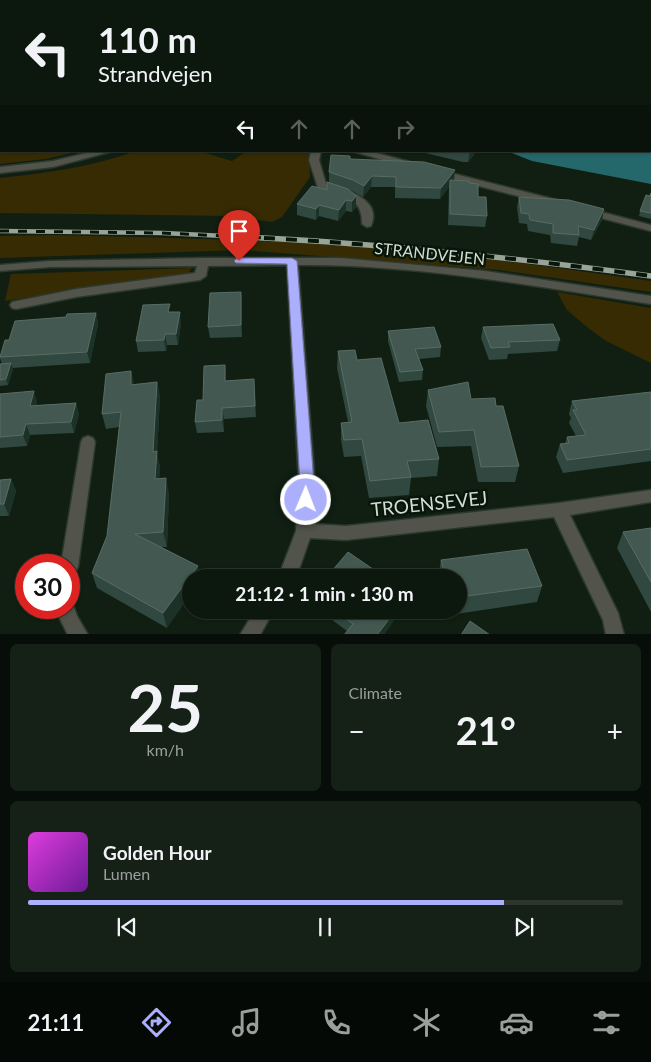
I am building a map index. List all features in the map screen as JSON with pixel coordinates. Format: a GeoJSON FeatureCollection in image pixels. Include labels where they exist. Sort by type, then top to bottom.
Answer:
{"type":"FeatureCollection","features":[{"type":"Feature","properties":{"kind":"street"},"geometry":{"type":"LineString","coordinates":[[0,0],[8,0]]}},
{"type":"Feature","properties":{"kind":"street"},"geometry":{"type":"LineString","coordinates":[[0,170],[53,164],[104,152]]}},
{"type":"Feature","properties":{"kind":"street"},"geometry":{"type":"LineString","coordinates":[[316,152],[314,160],[322,186],[346,192],[358,200],[367,211],[367,224]]}},
{"type":"Feature","properties":{"kind":"street"},"geometry":{"type":"LineString","coordinates":[[361,152],[414,166]]}},
{"type":"Feature","properties":{"kind":"street"},"geometry":{"type":"LineString","coordinates":[[433,171],[651,228]]}},
{"type":"Feature","properties":{"kind":"street"},"geometry":{"type":"LineString","coordinates":[[16,305],[76,293],[200,276],[204,261]]}},
{"type":"Feature","properties":{"kind":"street"},"geometry":{"type":"LineString","coordinates":[[290,569],[304,531],[307,484],[292,261]]}},
{"type":"Feature","properties":{"kind":"street","name":"STRANDVEJEN"},"geometry":{"type":"LineString","coordinates":[[0,268],[50,264],[341,261],[410,266],[485,275],[651,300]]}},
{"type":"Feature","properties":{"kind":"street"},"geometry":{"type":"LineString","coordinates":[[71,554],[88,442]]}},
{"type":"Feature","properties":{"kind":"street","name":"TROENSEVEJ"},"geometry":{"type":"LineString","coordinates":[[304,531],[346,533],[558,510],[651,496]]}},
{"type":"Feature","properties":{"kind":"street"},"geometry":{"type":"LineString","coordinates":[[558,510],[612,619],[615,634]]}},
{"type":"Feature","properties":{"kind":"street"},"geometry":{"type":"LineString","coordinates":[[69,619],[79,634]]}},
{"type":"Feature","properties":{"kind":"street"},"geometry":{"type":"LineString","coordinates":[[249,634],[259,619]]}},
{"type":"Feature","properties":{"kind":"shaded area"},"geometry":{"type":"Polygon","coordinates":[[[0,152],[77,152],[46,159],[0,164],[0,152]]]}},
{"type":"Feature","properties":{"kind":"shaded area"},"geometry":{"type":"Polygon","coordinates":[[[133,152],[202,152],[232,161],[246,152],[309,152],[310,177],[282,217],[272,222],[230,216],[0,213],[0,178],[86,165],[133,152]]]}},
{"type":"Feature","properties":{"kind":"shaded area"},"geometry":{"type":"Polygon","coordinates":[[[53,235],[256,241],[337,245],[446,254],[651,281],[651,292],[500,270],[242,250],[0,258],[0,236],[53,235]]]}},
{"type":"Feature","properties":{"kind":"shaded area"},"geometry":{"type":"Polygon","coordinates":[[[192,268],[188,273],[5,301],[11,274],[192,268]]]}},
{"type":"Feature","properties":{"kind":"shaded area"},"geometry":{"type":"Polygon","coordinates":[[[557,292],[651,308],[651,363],[606,341],[587,327],[567,310],[557,292]]]}},
{"type":"Feature","properties":{"kind":"water"},"geometry":{"type":"Polygon","coordinates":[[[510,152],[651,152],[651,184],[532,161],[510,152]]]}},
{"type":"Feature","properties":{"kind":"building"},"geometry":{"type":"Polygon","coordinates":[[[331,155],[350,156],[350,159],[424,162],[455,170],[441,188],[396,187],[396,177],[372,176],[364,186],[329,172],[331,155]]]}},
{"type":"Feature","properties":{"kind":"building"},"geometry":{"type":"Polygon","coordinates":[[[450,180],[469,181],[469,183],[478,184],[478,197],[486,197],[487,216],[450,214],[450,180]]]}},
{"type":"Feature","properties":{"kind":"building"},"geometry":{"type":"Polygon","coordinates":[[[327,182],[348,189],[356,196],[352,201],[346,200],[339,210],[319,205],[316,209],[297,204],[312,186],[327,190],[327,182]]]}},
{"type":"Feature","properties":{"kind":"building"},"geometry":{"type":"Polygon","coordinates":[[[651,193],[651,213],[640,211],[646,195],[650,196],[651,193]]]}},
{"type":"Feature","properties":{"kind":"building"},"geometry":{"type":"Polygon","coordinates":[[[519,197],[569,200],[604,209],[594,230],[578,226],[579,235],[553,233],[553,224],[530,220],[529,214],[521,213],[519,197]]]}},
{"type":"Feature","properties":{"kind":"building"},"geometry":{"type":"Polygon","coordinates":[[[241,292],[241,325],[208,327],[210,293],[241,292]]]}},
{"type":"Feature","properties":{"kind":"building"},"geometry":{"type":"Polygon","coordinates":[[[170,304],[168,312],[180,312],[176,334],[165,334],[164,340],[136,341],[143,305],[170,304]]]}},
{"type":"Feature","properties":{"kind":"building"},"geometry":{"type":"Polygon","coordinates":[[[96,313],[87,352],[0,357],[5,340],[9,340],[15,321],[66,317],[67,314],[96,313]]]}},
{"type":"Feature","properties":{"kind":"building"},"geometry":{"type":"Polygon","coordinates":[[[553,324],[560,340],[508,342],[510,347],[491,348],[483,327],[553,324]]]}},
{"type":"Feature","properties":{"kind":"building"},"geometry":{"type":"Polygon","coordinates":[[[434,327],[441,347],[415,349],[423,370],[400,372],[388,331],[434,327]]]}},
{"type":"Feature","properties":{"kind":"building"},"geometry":{"type":"Polygon","coordinates":[[[355,350],[357,360],[381,358],[399,423],[428,420],[439,459],[407,461],[411,477],[370,481],[362,439],[344,440],[341,423],[352,422],[338,351],[355,350]]]}},
{"type":"Feature","properties":{"kind":"building"},"geometry":{"type":"Polygon","coordinates":[[[11,363],[6,379],[0,380],[0,364],[11,363]]]}},
{"type":"Feature","properties":{"kind":"building"},"geometry":{"type":"Polygon","coordinates":[[[225,365],[225,381],[254,379],[255,406],[222,408],[222,420],[195,422],[197,400],[203,400],[204,366],[225,365]]]}},
{"type":"Feature","properties":{"kind":"building"},"geometry":{"type":"Polygon","coordinates":[[[131,371],[131,385],[157,382],[153,452],[157,451],[155,479],[166,478],[163,532],[135,534],[198,566],[196,569],[182,569],[182,587],[163,613],[92,573],[107,536],[121,412],[102,414],[106,374],[131,371]]]}},
{"type":"Feature","properties":{"kind":"building"},"geometry":{"type":"Polygon","coordinates":[[[468,382],[471,399],[495,398],[496,406],[503,406],[519,466],[481,467],[474,430],[439,432],[428,390],[468,382]]]}},
{"type":"Feature","properties":{"kind":"building"},"geometry":{"type":"Polygon","coordinates":[[[34,391],[30,406],[76,403],[71,422],[26,424],[23,435],[0,437],[0,394],[34,391]]]}},
{"type":"Feature","properties":{"kind":"building"},"geometry":{"type":"Polygon","coordinates":[[[651,392],[651,449],[567,460],[560,444],[569,443],[567,437],[586,435],[573,410],[577,410],[572,401],[651,392]]]}},
{"type":"Feature","properties":{"kind":"building"},"geometry":{"type":"Polygon","coordinates":[[[11,479],[4,504],[0,504],[0,480],[11,479]]]}},
{"type":"Feature","properties":{"kind":"building"},"geometry":{"type":"Polygon","coordinates":[[[651,528],[651,582],[623,532],[651,528]]]}},
{"type":"Feature","properties":{"kind":"building"},"geometry":{"type":"Polygon","coordinates":[[[527,549],[542,586],[467,596],[467,569],[444,569],[441,560],[527,549]]]}},
{"type":"Feature","properties":{"kind":"building"},"geometry":{"type":"Polygon","coordinates":[[[348,552],[373,569],[334,569],[348,552]]]}},
{"type":"Feature","properties":{"kind":"building"},"geometry":{"type":"Polygon","coordinates":[[[346,619],[389,619],[378,634],[345,634],[353,624],[346,619]]]}},
{"type":"Feature","properties":{"kind":"building"},"geometry":{"type":"Polygon","coordinates":[[[470,621],[489,634],[462,634],[470,621]]]}},
{"type":"Feature","properties":{"kind":"railway"},"geometry":{"type":"LineString","coordinates":[[0,231],[163,233],[264,238]]}},
{"type":"Feature","properties":{"kind":"railway"},"geometry":{"type":"LineString","coordinates":[[242,237],[345,243],[447,252],[651,276]]}},
{"type":"Feature","properties":{"kind":"route"},"geometry":{"type":"LineString","coordinates":[[239,261],[292,261],[307,484],[306,500]]}}]}
